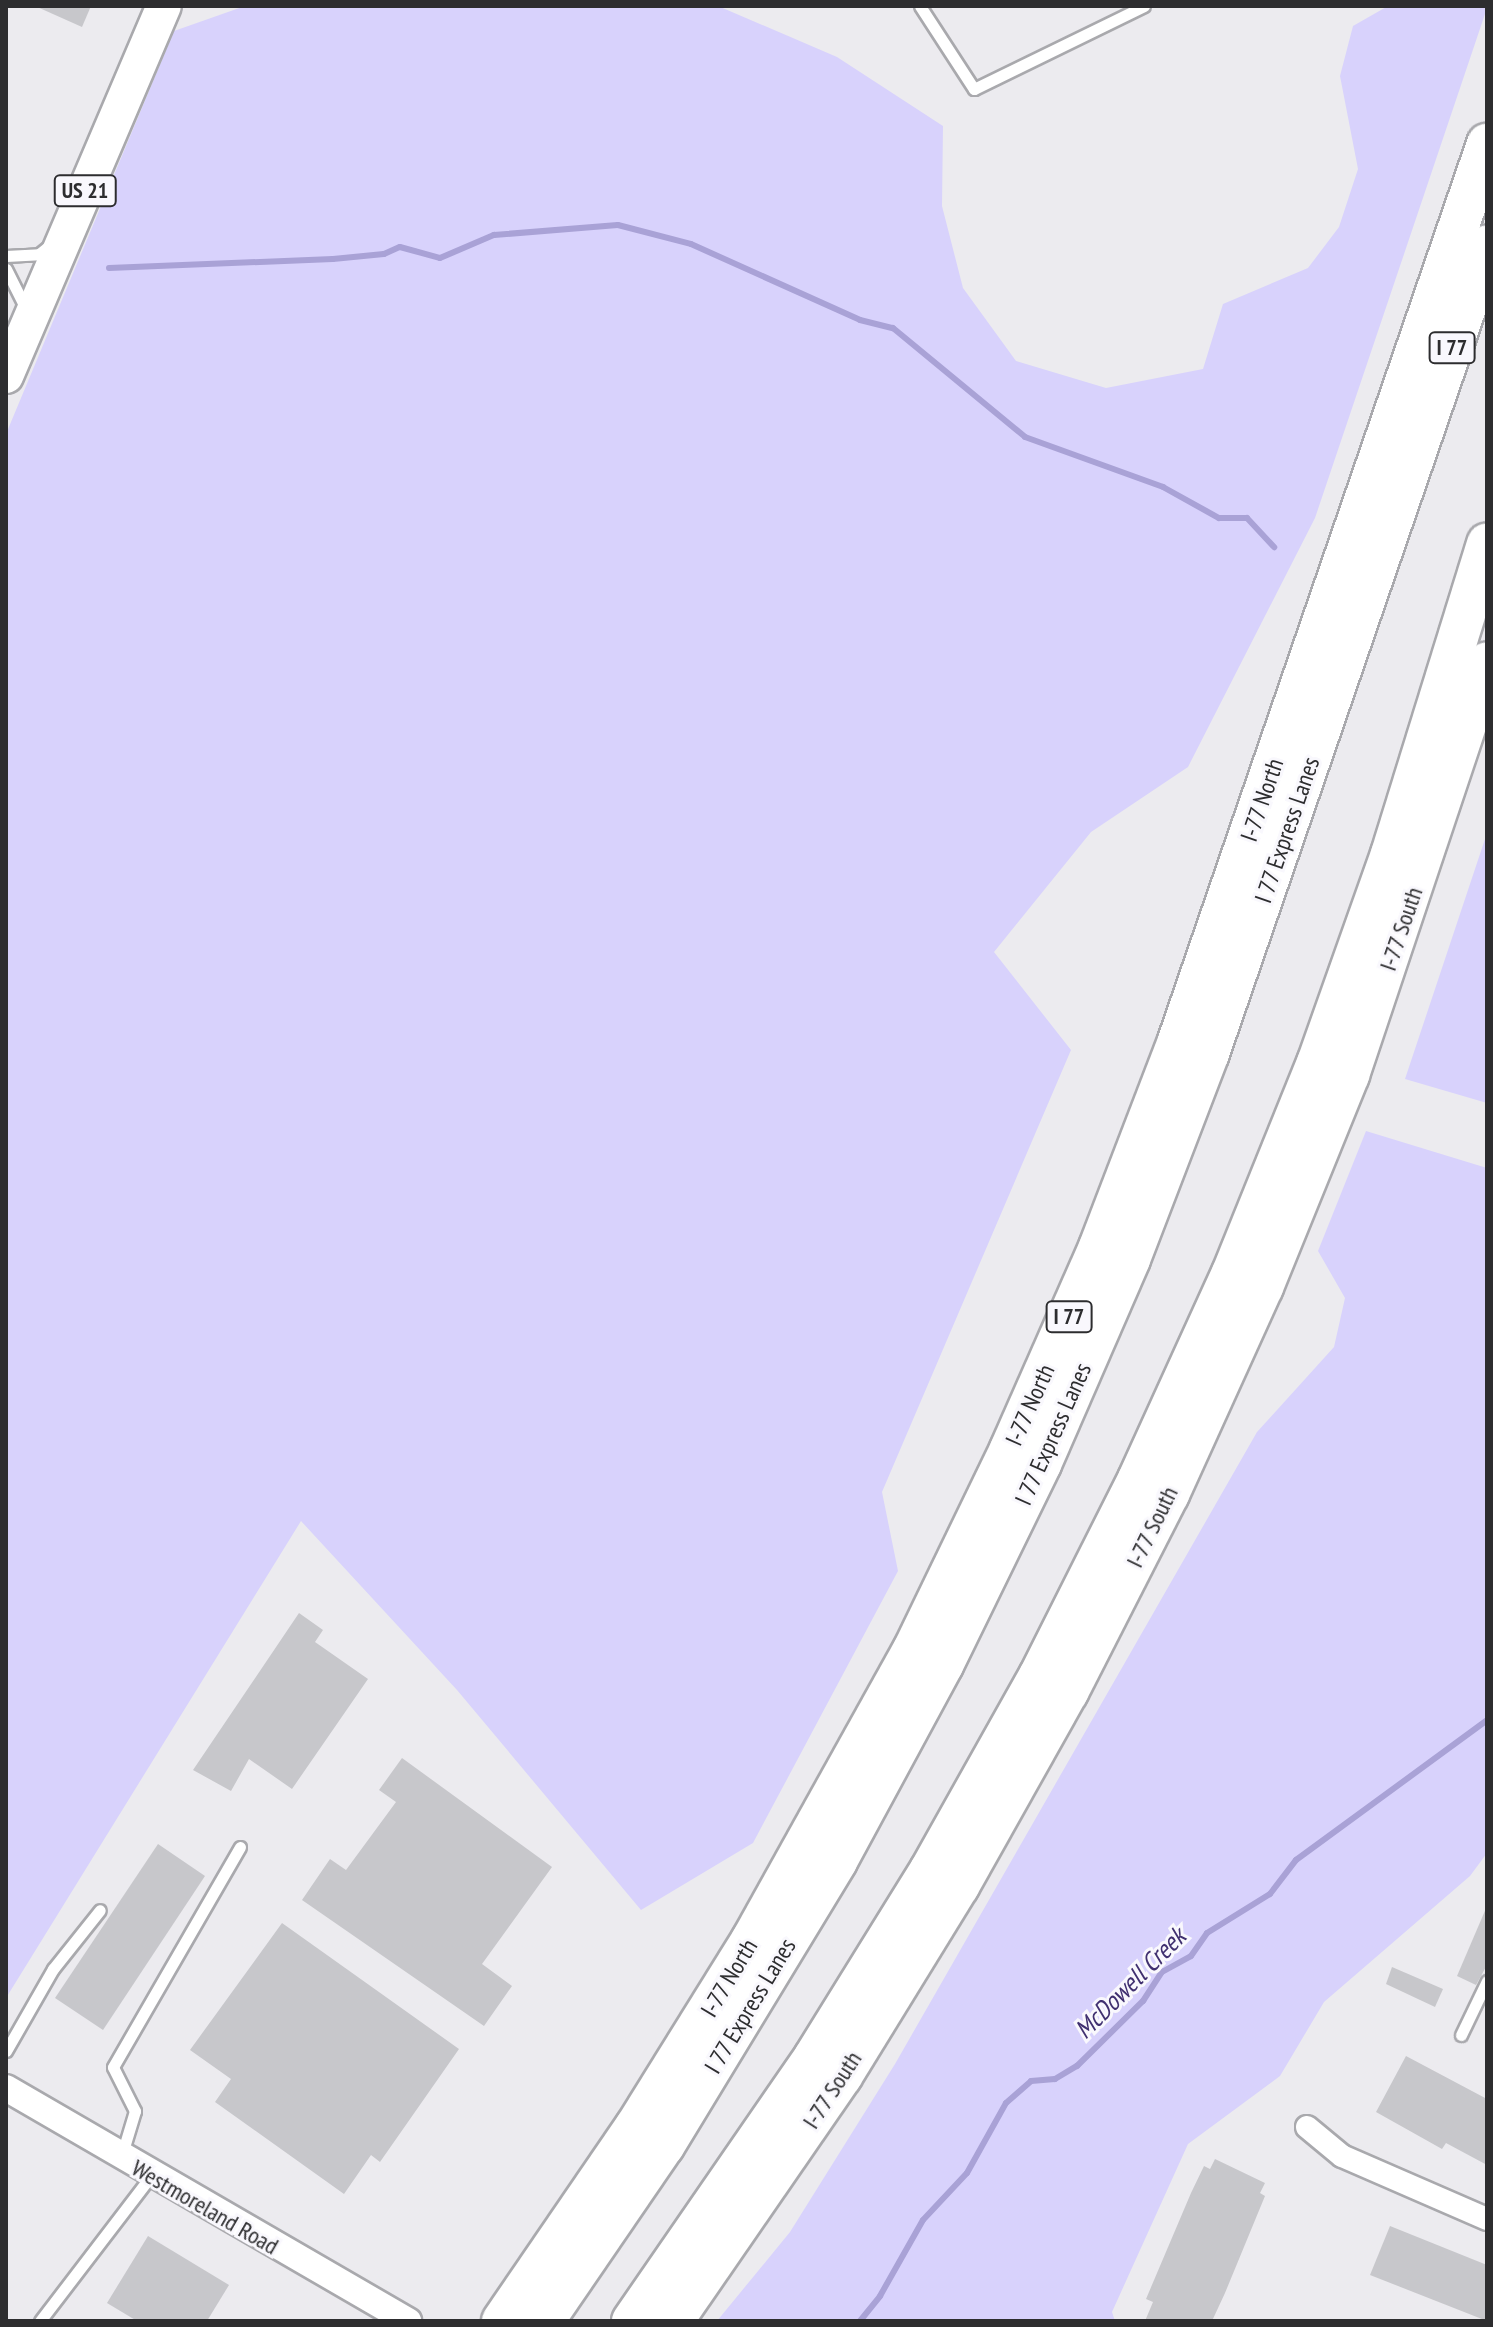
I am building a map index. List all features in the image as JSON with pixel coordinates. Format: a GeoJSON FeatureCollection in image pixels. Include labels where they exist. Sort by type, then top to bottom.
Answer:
{"type":"FeatureCollection","features":[{"type":"Feature","properties":{"kind":"highway","name":"I 77"},"geometry":{"type":"LineString","coordinates":[[1472,238],[1487,144]]}},
{"type":"Feature","properties":{"kind":"highway","name":"I 77 Express Lanes"},"geometry":{"type":"LineString","coordinates":[[544,2321],[664,2146],[837,1861],[943,1665],[1041,1464],[1177,1142],[1417,451],[1472,238]]}},
{"type":"Feature","properties":{"kind":"highway","name":"I-77 North"},"geometry":{"type":"LineString","coordinates":[[502,2321],[635,2127],[776,1899],[913,1650],[1010,1449],[1167,1071],[1472,238]]}},
{"type":"Feature","properties":{"kind":"highway"},"geometry":{"type":"LineString","coordinates":[[632,2321],[806,2071],[930,1870],[1039,1676],[1138,1479],[1232,1273],[1317,1063],[1406,809],[1487,544]]}},
{"type":"Feature","properties":{"kind":"highway","name":"I-77 South"},"geometry":{"type":"LineString","coordinates":[[673,2321],[842,2076],[959,1886],[1068,1692],[1162,1508],[1263,1287],[1349,1075],[1487,662]]}},
{"type":"Feature","properties":{"kind":"main road","name":"US 21"},"geometry":{"type":"LineString","coordinates":[[6,376],[164,6]]}},
{"type":"Feature","properties":{"kind":"street","name":"Westmoreland Road"},"geometry":{"type":"LineString","coordinates":[[6,2088],[151,2176],[408,2321]]}},
{"type":"Feature","properties":{"kind":"street"},"geometry":{"type":"LineString","coordinates":[[1307,2127],[1342,2156],[1487,2219]]}},
{"type":"Feature","properties":{"kind":"lane"},"geometry":{"type":"LineString","coordinates":[[920,6],[974,89],[1144,6]]}},
{"type":"Feature","properties":{"kind":"lane"},"geometry":{"type":"LineString","coordinates":[[6,256],[39,254],[67,233]]}},
{"type":"Feature","properties":{"kind":"lane"},"geometry":{"type":"LineString","coordinates":[[6,269],[23,295],[28,324]]}},
{"type":"Feature","properties":{"kind":"lane"},"geometry":{"type":"LineString","coordinates":[[121,2158],[135,2111],[113,2067],[240,1847]]}},
{"type":"Feature","properties":{"kind":"lane"},"geometry":{"type":"LineString","coordinates":[[6,2051],[53,1969],[100,1910]]}},
{"type":"Feature","properties":{"kind":"lane"},"geometry":{"type":"LineString","coordinates":[[1461,2035],[1487,1981]]}},
{"type":"Feature","properties":{"kind":"lane"},"geometry":{"type":"LineString","coordinates":[[40,2321],[151,2176]]}},
{"type":"Feature","properties":{"kind":"shaded area"},"geometry":{"type":"Polygon","coordinates":[[[245,6],[718,6],[837,57],[943,126],[942,206],[963,288],[1016,361],[1106,388],[1203,369],[1223,304],[1308,268],[1339,227],[1358,169],[1340,76],[1353,26],[1388,6],[1487,8],[1315,518],[1188,767],[1091,832],[994,952],[1071,1050],[882,1492],[898,1571],[753,1843],[641,1910],[457,1690],[301,1521],[6,1998],[6,434],[174,31],[245,6]]]}},
{"type":"Feature","properties":{"kind":"shaded area"},"geometry":{"type":"Polygon","coordinates":[[[1487,833],[1487,1103],[1405,1079],[1487,833]]]}},
{"type":"Feature","properties":{"kind":"shaded area"},"geometry":{"type":"Polygon","coordinates":[[[1366,1131],[1487,1168],[1487,1853],[1470,1876],[1324,2002],[1280,2076],[1188,2144],[1112,2312],[1115,2321],[717,2321],[790,2232],[895,2064],[1257,1432],[1334,1347],[1345,1298],[1318,1251],[1366,1131]]]}},
{"type":"Feature","properties":{"kind":"building"},"geometry":{"type":"Polygon","coordinates":[[[35,6],[91,6],[82,27],[35,6]]]}},
{"type":"Feature","properties":{"kind":"building"},"geometry":{"type":"Polygon","coordinates":[[[299,1613],[323,1630],[315,1642],[368,1679],[292,1789],[249,1759],[231,1791],[193,1770],[299,1613]]]}},
{"type":"Feature","properties":{"kind":"building"},"geometry":{"type":"Polygon","coordinates":[[[402,1758],[552,1867],[482,1964],[512,1986],[484,2026],[302,1900],[330,1859],[346,1870],[396,1802],[379,1790],[402,1758]]]}},
{"type":"Feature","properties":{"kind":"building"},"geometry":{"type":"Polygon","coordinates":[[[158,1844],[205,1876],[103,2030],[55,1998],[158,1844]]]}},
{"type":"Feature","properties":{"kind":"building"},"geometry":{"type":"Polygon","coordinates":[[[1487,1906],[1487,1965],[1476,1985],[1457,1976],[1487,1906]]]}},
{"type":"Feature","properties":{"kind":"building"},"geometry":{"type":"Polygon","coordinates":[[[282,1923],[459,2049],[380,2162],[371,2155],[344,2194],[215,2102],[231,2079],[190,2050],[282,1923]]]}},
{"type":"Feature","properties":{"kind":"building"},"geometry":{"type":"Polygon","coordinates":[[[1392,1967],[1443,1989],[1435,2007],[1386,1984],[1392,1967]]]}},
{"type":"Feature","properties":{"kind":"building"},"geometry":{"type":"Polygon","coordinates":[[[1406,2056],[1487,2099],[1487,2165],[1446,2143],[1442,2149],[1376,2112],[1406,2056]]]}},
{"type":"Feature","properties":{"kind":"building"},"geometry":{"type":"Polygon","coordinates":[[[1215,2159],[1265,2183],[1260,2193],[1265,2196],[1225,2293],[1212,2321],[1145,2321],[1153,2302],[1146,2299],[1191,2193],[1204,2166],[1210,2169],[1215,2159]]]}},
{"type":"Feature","properties":{"kind":"building"},"geometry":{"type":"Polygon","coordinates":[[[1390,2226],[1487,2265],[1487,2321],[1370,2275],[1390,2226]]]}},
{"type":"Feature","properties":{"kind":"building"},"geometry":{"type":"Polygon","coordinates":[[[148,2236],[229,2285],[207,2321],[137,2321],[107,2303],[148,2236]]]}},
{"type":"Feature","properties":{"kind":"waterway"},"geometry":{"type":"LineString","coordinates":[[109,268],[333,259],[384,254],[400,247],[440,258],[494,235],[618,225],[691,244],[860,320],[893,328],[1025,437],[1163,487],[1219,518],[1247,518],[1274,547]]}},
{"type":"Feature","properties":{"kind":"waterway","name":"McDowell Creek"},"geometry":{"type":"LineString","coordinates":[[860,2321],[880,2296],[923,2220],[967,2173],[1006,2103],[1031,2081],[1055,2079],[1077,2066],[1143,2001],[1162,1972],[1191,1956],[1207,1933],[1270,1894],[1296,1860],[1487,1720]]}}]}
